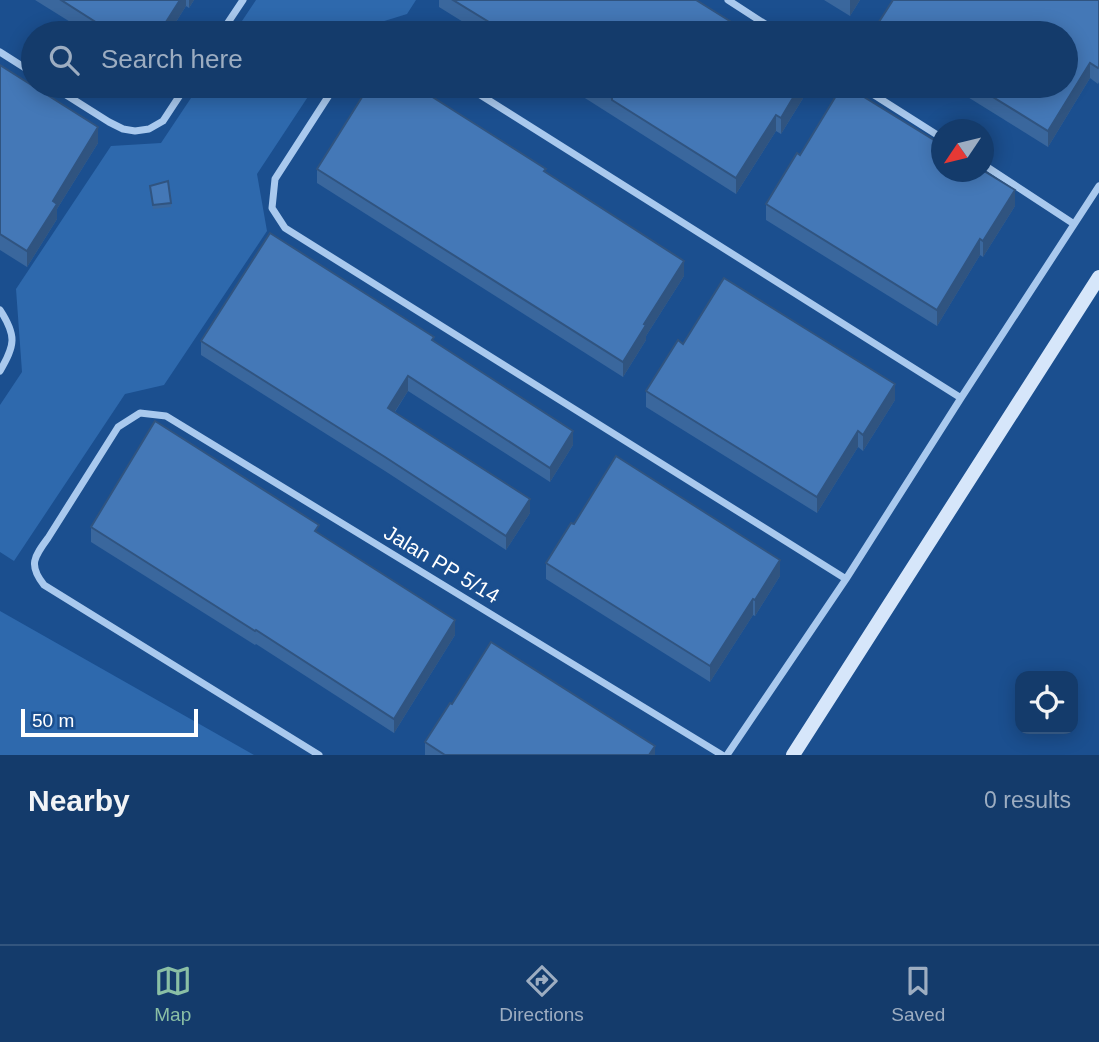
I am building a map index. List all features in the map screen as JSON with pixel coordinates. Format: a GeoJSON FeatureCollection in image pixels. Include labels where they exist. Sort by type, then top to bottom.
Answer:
{"type":"FeatureCollection","features":[{"type":"Feature","properties":{"kind":"street"},"geometry":{"type":"LineString","coordinates":[[229,21],[243,0]]}},
{"type":"Feature","properties":{"kind":"street"},"geometry":{"type":"LineString","coordinates":[[728,0],[760,21]]}},
{"type":"Feature","properties":{"kind":"street"},"geometry":{"type":"LineString","coordinates":[[0,52],[21,66]]}},
{"type":"Feature","properties":{"kind":"street"},"geometry":{"type":"LineString","coordinates":[[71,98],[109,122],[135,131],[149,129],[163,121],[178,98]]}},
{"type":"Feature","properties":{"kind":"street"},"geometry":{"type":"LineString","coordinates":[[327,98],[275,179],[272,208],[285,228],[846,579]]}},
{"type":"Feature","properties":{"kind":"street"},"geometry":{"type":"LineString","coordinates":[[485,98],[961,398]]}},
{"type":"Feature","properties":{"kind":"street"},"geometry":{"type":"LineString","coordinates":[[879,98],[931,131]]}},
{"type":"Feature","properties":{"kind":"street"},"geometry":{"type":"LineString","coordinates":[[994,172],[1074,224]]}},
{"type":"Feature","properties":{"kind":"street"},"geometry":{"type":"LineString","coordinates":[[727,755],[846,579],[1099,186]]}},
{"type":"Feature","properties":{"kind":"street"},"geometry":{"type":"LineString","coordinates":[[793,755],[1099,276]]}},
{"type":"Feature","properties":{"kind":"street"},"geometry":{"type":"LineString","coordinates":[[0,310],[7,321],[13,341],[9,356],[0,371]]}},
{"type":"Feature","properties":{"kind":"street","name":"Jalan PP 5/14"},"geometry":{"type":"LineString","coordinates":[[319,755],[44,585],[34,574],[34,564],[40,550],[118,427],[141,413],[166,416],[722,755]]}},
{"type":"Feature","properties":{"kind":"shaded area"},"geometry":{"type":"Polygon","coordinates":[[[256,0],[416,0],[407,14],[384,21],[242,21],[256,0]]]}},
{"type":"Feature","properties":{"kind":"shaded area"},"geometry":{"type":"Polygon","coordinates":[[[191,98],[307,98],[257,174],[267,231],[164,385],[125,394],[14,561],[0,552],[0,405],[22,372],[16,289],[111,146],[161,143],[191,98]]]}},
{"type":"Feature","properties":{"kind":"shaded area"},"geometry":{"type":"Polygon","coordinates":[[[0,611],[254,755],[0,755],[0,611]]]}},
{"type":"Feature","properties":{"kind":"building"},"geometry":{"type":"Polygon","coordinates":[[[61,0],[180,0],[167,21],[94,21],[61,0]]]}},
{"type":"Feature","properties":{"kind":"building"},"geometry":{"type":"Polygon","coordinates":[[[453,0],[696,0],[730,21],[487,21],[453,0]]]}},
{"type":"Feature","properties":{"kind":"building"},"geometry":{"type":"Polygon","coordinates":[[[893,0],[1099,0],[1099,67],[1090,63],[1078,82],[1078,21],[880,21],[893,0]]]}},
{"type":"Feature","properties":{"kind":"building"},"geometry":{"type":"Polygon","coordinates":[[[0,65],[21,78],[21,98],[52,98],[98,127],[53,201],[57,204],[27,251],[0,234],[0,65]]]}},
{"type":"Feature","properties":{"kind":"building"},"geometry":{"type":"Polygon","coordinates":[[[361,98],[434,98],[684,261],[623,362],[317,169],[361,98]]]}},
{"type":"Feature","properties":{"kind":"building"},"geometry":{"type":"Polygon","coordinates":[[[793,98],[781,118],[776,115],[736,178],[612,100],[793,98]]]}},
{"type":"Feature","properties":{"kind":"building"},"geometry":{"type":"Polygon","coordinates":[[[835,98],[866,98],[931,138],[931,182],[994,182],[994,177],[1015,190],[983,241],[980,239],[937,310],[766,204],[797,153],[800,155],[835,98]]]}},
{"type":"Feature","properties":{"kind":"building"},"geometry":{"type":"Polygon","coordinates":[[[994,98],[1068,98],[1048,131],[994,98]]]}},
{"type":"Feature","properties":{"kind":"building"},"geometry":{"type":"Polygon","coordinates":[[[168,181],[171,203],[153,205],[150,186],[168,181]]]}},
{"type":"Feature","properties":{"kind":"building"},"geometry":{"type":"Polygon","coordinates":[[[270,233],[434,337],[432,340],[573,431],[550,468],[408,376],[388,408],[530,499],[506,536],[201,341],[270,233]]]}},
{"type":"Feature","properties":{"kind":"building"},"geometry":{"type":"Polygon","coordinates":[[[724,278],[895,384],[863,435],[858,431],[817,497],[646,391],[678,340],[683,344],[724,278]]]}},
{"type":"Feature","properties":{"kind":"building"},"geometry":{"type":"Polygon","coordinates":[[[155,421],[319,525],[315,531],[455,620],[394,719],[91,527],[155,421]]]}},
{"type":"Feature","properties":{"kind":"building"},"geometry":{"type":"Polygon","coordinates":[[[616,456],[780,560],[710,666],[546,563],[616,456]]]}},
{"type":"Feature","properties":{"kind":"building"},"geometry":{"type":"Polygon","coordinates":[[[491,642],[655,746],[649,755],[445,755],[425,742],[491,642]]]}}]}
